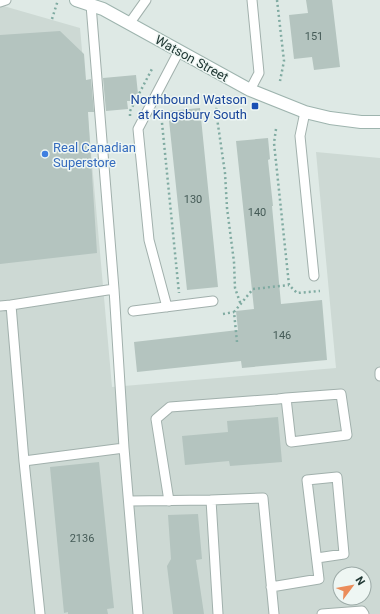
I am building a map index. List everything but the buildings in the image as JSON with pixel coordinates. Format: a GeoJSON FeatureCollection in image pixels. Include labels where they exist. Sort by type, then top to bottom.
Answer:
{"type":"FeatureCollection","features":[{"type":"Feature","properties":{"kind":"street","name":"Watson Street"},"geometry":{"type":"LineString","coordinates":[[76,0],[103,9],[250,90],[305,112],[330,118],[380,122]]}},
{"type":"Feature","properties":{"kind":"lane"},"geometry":{"type":"LineString","coordinates":[[0,2],[6,0]]}},
{"type":"Feature","properties":{"kind":"lane"},"geometry":{"type":"LineString","coordinates":[[130,24],[146,0]]}},
{"type":"Feature","properties":{"kind":"lane"},"geometry":{"type":"LineString","coordinates":[[250,90],[259,73],[252,0]]}},
{"type":"Feature","properties":{"kind":"lane"},"geometry":{"type":"LineString","coordinates":[[91,5],[138,614]]}},
{"type":"Feature","properties":{"kind":"lane"},"geometry":{"type":"LineString","coordinates":[[167,307],[149,240],[138,128],[179,51]]}},
{"type":"Feature","properties":{"kind":"lane"},"geometry":{"type":"LineString","coordinates":[[305,112],[300,136],[314,276]]}},
{"type":"Feature","properties":{"kind":"lane"},"geometry":{"type":"LineString","coordinates":[[0,306],[114,289]]}},
{"type":"Feature","properties":{"kind":"lane"},"geometry":{"type":"LineString","coordinates":[[133,311],[213,301]]}},
{"type":"Feature","properties":{"kind":"lane"},"geometry":{"type":"LineString","coordinates":[[11,305],[24,461],[40,614]]}},
{"type":"Feature","properties":{"kind":"lane"},"geometry":{"type":"LineString","coordinates":[[169,501],[156,419],[170,407],[286,398],[341,394],[347,435],[291,442],[286,398]]}},
{"type":"Feature","properties":{"kind":"lane"},"geometry":{"type":"LineString","coordinates":[[24,461],[124,448]]}},
{"type":"Feature","properties":{"kind":"lane"},"geometry":{"type":"LineString","coordinates":[[271,587],[319,579],[307,480],[337,477],[344,554],[317,558]]}},
{"type":"Feature","properties":{"kind":"lane"},"geometry":{"type":"LineString","coordinates":[[129,501],[263,498],[274,614]]}},
{"type":"Feature","properties":{"kind":"lane"},"geometry":{"type":"LineString","coordinates":[[211,500],[218,614]]}},
{"type":"Feature","properties":{"kind":"lane"},"geometry":{"type":"LineString","coordinates":[[322,614],[362,611],[364,614]]}},
{"type":"Feature","properties":{"kind":"path"},"geometry":{"type":"LineString","coordinates":[[52,19],[58,0]]}},
{"type":"Feature","properties":{"kind":"path"},"geometry":{"type":"LineString","coordinates":[[277,0],[284,61],[280,81]]}},
{"type":"Feature","properties":{"kind":"path"},"geometry":{"type":"LineString","coordinates":[[130,117],[130,110],[153,67]]}},
{"type":"Feature","properties":{"kind":"path"},"geometry":{"type":"LineString","coordinates":[[218,103],[216,111],[225,173],[227,208],[236,288],[240,305]]}},
{"type":"Feature","properties":{"kind":"path"},"geometry":{"type":"LineString","coordinates":[[161,112],[180,305]]}},
{"type":"Feature","properties":{"kind":"path"},"geometry":{"type":"LineString","coordinates":[[276,129],[274,143],[289,284],[297,293],[320,291]]}},
{"type":"Feature","properties":{"kind":"path"},"geometry":{"type":"LineString","coordinates":[[223,314],[234,312],[253,290],[289,284]]}},
{"type":"Feature","properties":{"kind":"path"},"geometry":{"type":"LineString","coordinates":[[234,312],[237,342]]}},
{"type":"Feature","properties":{"kind":"shaded area"},"geometry":{"type":"Polygon","coordinates":[[[0,5],[80,28],[112,387],[336,368],[316,152],[380,158],[380,614],[0,614],[0,5]]]}},
{"type":"Feature","properties":{"kind":"place","name":"Northbound Watson at Kingsbury South"},"geometry":{"type":"Point","coordinates":[255,106]}},
{"type":"Feature","properties":{"kind":"place","name":"Real Canadian Superstore"},"geometry":{"type":"Point","coordinates":[45,154]}}]}
